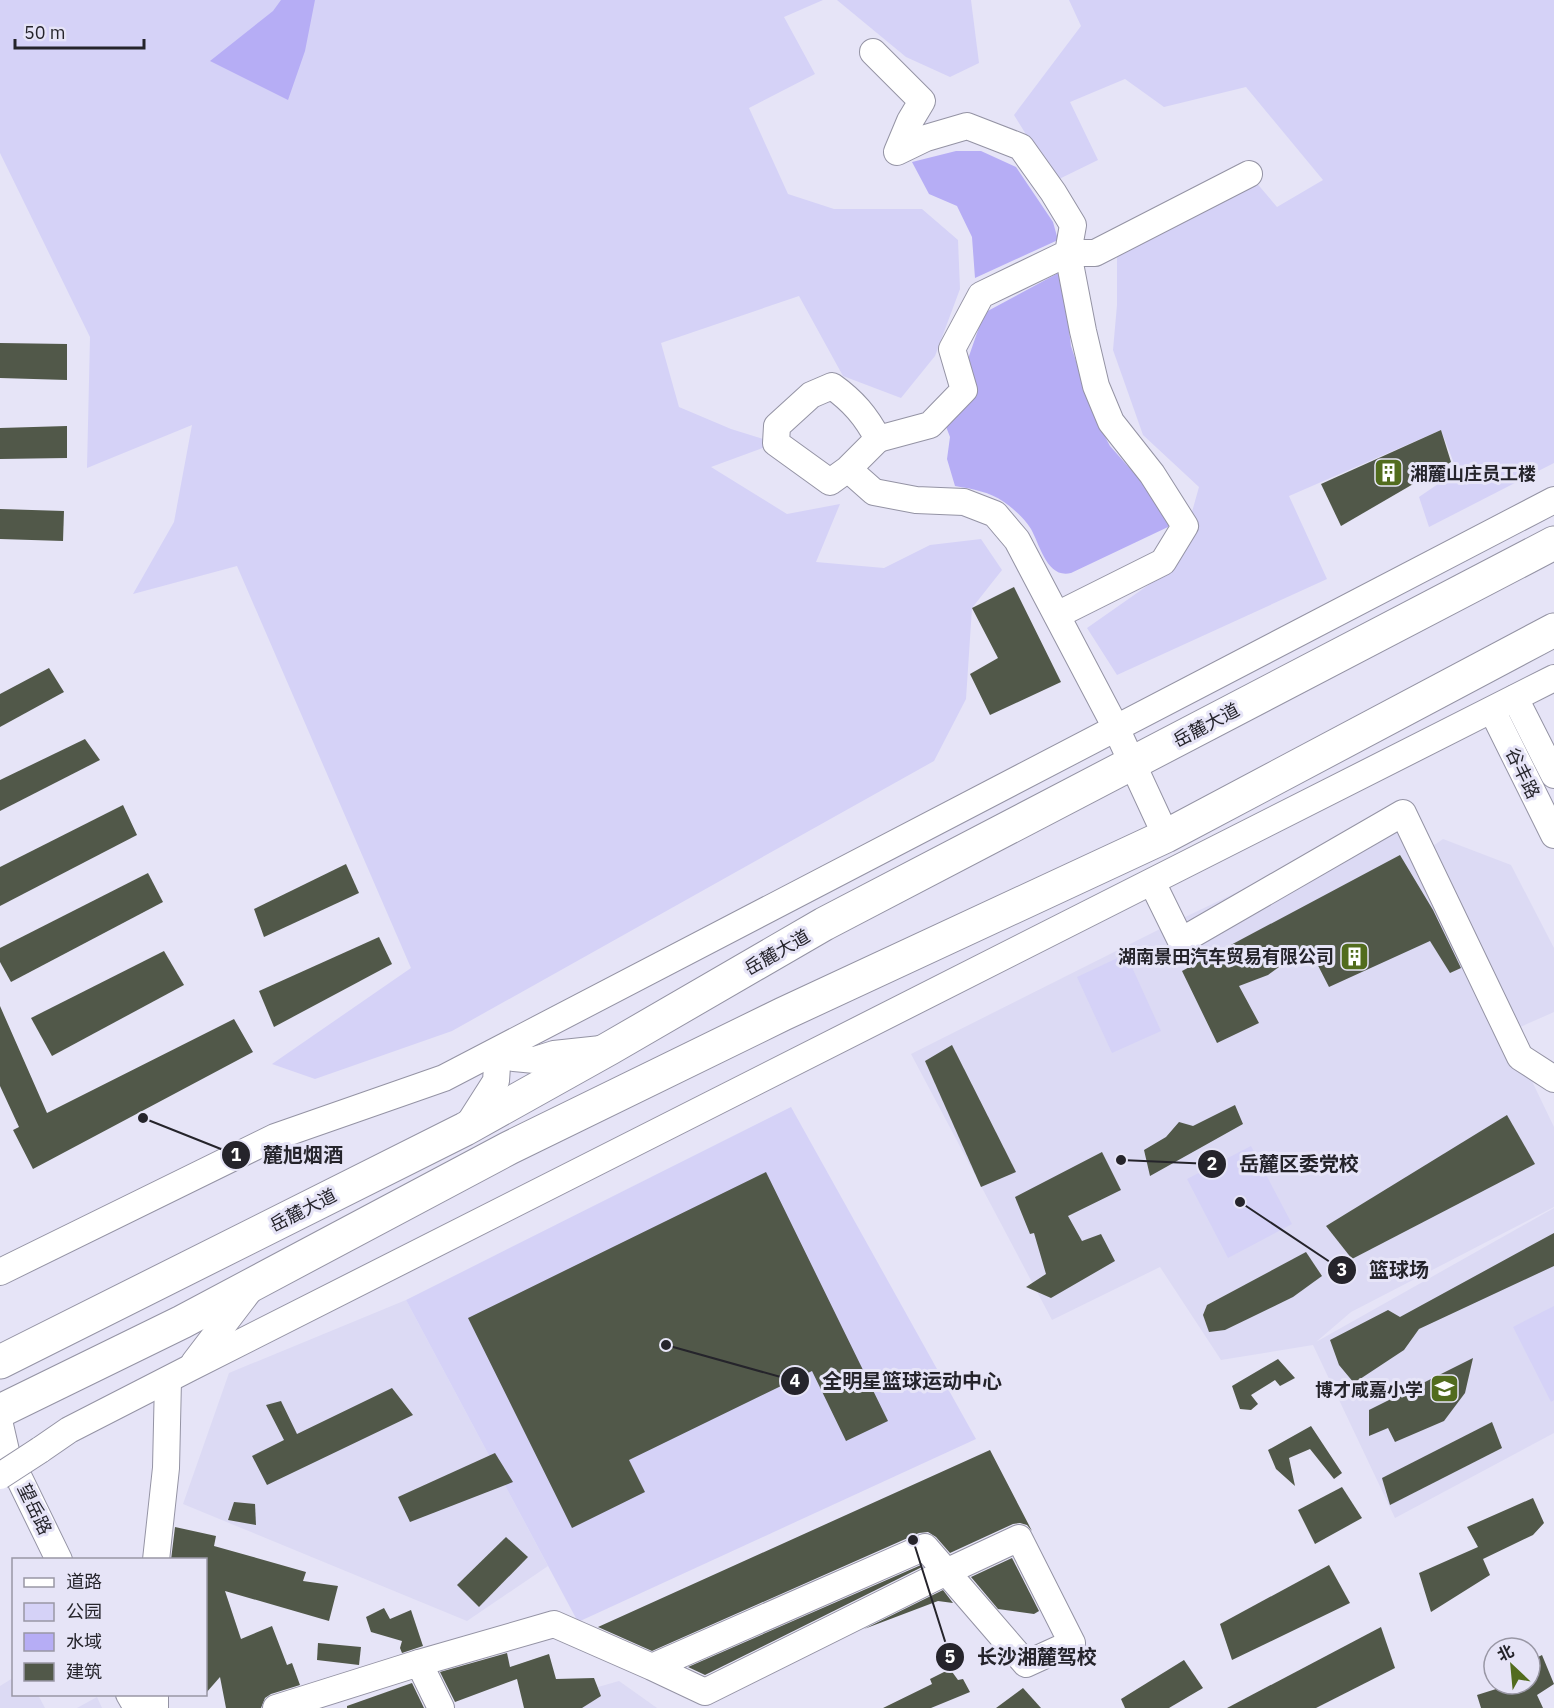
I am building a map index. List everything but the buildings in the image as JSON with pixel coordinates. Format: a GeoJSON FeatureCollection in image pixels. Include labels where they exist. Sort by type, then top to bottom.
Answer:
{"type":"FeatureCollection","features":[{"type":"Feature","properties":{"kind":"highway","name":"岳麓大道"},"geometry":{"type":"LineString","coordinates":[[12,1356],[465,1130],[824,924],[1554,543]]}},
{"type":"Feature","properties":{"kind":"highway"},"geometry":{"type":"LineString","coordinates":[[0,1411],[182,1322],[509,1148],[783,1014],[1166,836],[1554,630]]}},
{"type":"Feature","properties":{"kind":"street"},"geometry":{"type":"LineString","coordinates":[[873,52],[922,101],[910,121],[897,152],[926,138],[968,126],[1021,147],[1053,192],[1073,225],[1068,253],[1096,386],[1111,422],[1152,474],[1185,526],[1163,562],[1057,615]]}},
{"type":"Feature","properties":{"kind":"street"},"geometry":{"type":"LineString","coordinates":[[878,440],[869,422],[848,398],[832,386],[811,395],[777,426],[776,443],[830,482],[848,469],[878,440],[930,425],[964,390],[952,349],[981,295],[1068,253],[1095,253],[1249,174]]}},
{"type":"Feature","properties":{"kind":"street"},"geometry":{"type":"LineString","coordinates":[[848,469],[874,492],[916,500],[964,502],[995,514],[1017,540],[1057,615],[1116,728],[1166,836]]}},
{"type":"Feature","properties":{"kind":"street"},"geometry":{"type":"LineString","coordinates":[[0,1272],[275,1137],[444,1078],[1554,500]]}},
{"type":"Feature","properties":{"kind":"street"},"geometry":{"type":"LineString","coordinates":[[0,1476],[69,1430],[1554,678]]}},
{"type":"Feature","properties":{"kind":"street","name":"谷丰路"},"geometry":{"type":"LineString","coordinates":[[1515,698],[1554,775]]}},
{"type":"Feature","properties":{"kind":"street","name":"谷丰路"},"geometry":{"type":"LineString","coordinates":[[1492,710],[1554,835]]}},
{"type":"Feature","properties":{"kind":"street"},"geometry":{"type":"LineString","coordinates":[[1152,882],[1181,941],[1403,813],[1520,1057],[1554,1078]]}},
{"type":"Feature","properties":{"kind":"street"},"geometry":{"type":"LineString","coordinates":[[498,1051],[514,1058],[535,1060],[554,1054],[610,1048]]}},
{"type":"Feature","properties":{"kind":"street"},"geometry":{"type":"LineString","coordinates":[[465,1130],[496,1081],[498,1051]]}},
{"type":"Feature","properties":{"kind":"street"},"geometry":{"type":"LineString","coordinates":[[156,1558],[179,1374],[254,1284]]}},
{"type":"Feature","properties":{"kind":"street","name":"望岳路"},"geometry":{"type":"LineString","coordinates":[[0,1425],[3,1452],[58,1558]]}},
{"type":"Feature","properties":{"kind":"street"},"geometry":{"type":"LineString","coordinates":[[3,1452],[69,1430]]}},
{"type":"Feature","properties":{"kind":"street"},"geometry":{"type":"LineString","coordinates":[[276,1708],[554,1624],[705,1692],[946,1572],[1019,1538],[1072,1643],[1026,1664],[946,1572],[925,1547],[652,1667]]}},
{"type":"Feature","properties":{"kind":"street"},"geometry":{"type":"LineString","coordinates":[[419,1663],[441,1708]]}},
{"type":"Feature","properties":{"kind":"shaded area"},"geometry":{"type":"Polygon","coordinates":[[[1403,813],[1554,1127],[1554,1207],[1351,1312],[1316,1342],[1554,1208],[1554,1433],[1395,1518],[1313,1345],[1221,1360],[1160,1267],[1052,1320],[911,1054],[1158,930],[1403,813]]]}},
{"type":"Feature","properties":{"kind":"shaded area"},"geometry":{"type":"Polygon","coordinates":[[[1443,839],[1511,865],[1554,948],[1554,1012],[1518,1028],[1430,848],[1443,839]]]}},
{"type":"Feature","properties":{"kind":"shaded area"},"geometry":{"type":"Polygon","coordinates":[[[406,1300],[548,1566],[467,1621],[183,1504],[229,1373],[406,1300]]]}},
{"type":"Feature","properties":{"kind":"shaded area"},"geometry":{"type":"Polygon","coordinates":[[[12,1679],[12,1696],[39,1696],[45,1708],[0,1708],[0,1686],[12,1679]]]}},
{"type":"Feature","properties":{"kind":"shaded area"},"geometry":{"type":"Polygon","coordinates":[[[619,1681],[657,1708],[525,1708],[619,1681]]]}},
{"type":"Feature","properties":{"kind":"shaded area"},"geometry":{"type":"Polygon","coordinates":[[[97,1697],[102,1708],[77,1708],[97,1697]]]}},
{"type":"Feature","properties":{"kind":"green space"},"geometry":{"type":"Polygon","coordinates":[[[0,0],[823,0],[784,17],[815,74],[749,108],[788,194],[834,209],[922,209],[958,240],[960,289],[935,356],[901,398],[843,376],[799,296],[661,343],[679,407],[731,429],[776,443],[711,467],[787,514],[840,504],[816,562],[884,568],[930,545],[981,539],[1002,570],[972,608],[966,699],[934,761],[452,1031],[315,1079],[272,1064],[411,968],[237,566],[133,594],[174,522],[192,425],[87,468],[90,337],[0,153],[0,0]]]}},
{"type":"Feature","properties":{"kind":"green space"},"geometry":{"type":"Polygon","coordinates":[[[837,0],[971,0],[979,63],[950,77],[906,57],[837,0]]]}},
{"type":"Feature","properties":{"kind":"green space"},"geometry":{"type":"Polygon","coordinates":[[[1069,0],[1554,0],[1554,463],[1429,527],[1419,497],[1457,471],[1441,430],[1289,496],[1327,579],[1117,675],[1087,628],[1177,565],[1199,487],[1143,435],[1113,350],[1117,305],[1117,249],[1249,174],[1277,207],[1323,180],[1246,87],[1164,107],[1125,79],[1070,102],[1098,160],[1055,181],[1014,115],[1081,26],[1069,0]]]}},
{"type":"Feature","properties":{"kind":"green space"},"geometry":{"type":"Polygon","coordinates":[[[1126,954],[1161,1031],[1112,1053],[1077,977],[1126,954]]]}},
{"type":"Feature","properties":{"kind":"green space"},"geometry":{"type":"Polygon","coordinates":[[[791,1107],[976,1439],[578,1622],[406,1300],[791,1107]]]}},
{"type":"Feature","properties":{"kind":"green space"},"geometry":{"type":"Polygon","coordinates":[[[1251,1146],[1292,1224],[1228,1258],[1187,1179],[1251,1146]]]}},
{"type":"Feature","properties":{"kind":"green space"},"geometry":{"type":"Polygon","coordinates":[[[1554,1306],[1554,1400],[1551,1402],[1513,1327],[1554,1306]]]}},
{"type":"Feature","properties":{"kind":"water"},"geometry":{"type":"Polygon","coordinates":[[[281,0],[315,0],[305,51],[288,100],[210,61],[273,11],[281,0]]]}},
{"type":"Feature","properties":{"kind":"water"},"geometry":{"type":"Polygon","coordinates":[[[956,151],[981,151],[1016,167],[1053,222],[1058,240],[975,278],[972,237],[957,206],[929,194],[912,162],[956,151]]]}},
{"type":"Feature","properties":{"kind":"water"},"geometry":{"type":"Polygon","coordinates":[[[1062,271],[1071,346],[1095,418],[1110,446],[1173,517],[1168,527],[1071,573],[1056,571],[1050,566],[1029,525],[1012,508],[987,493],[955,486],[947,459],[950,437],[945,424],[964,390],[969,356],[984,313],[1062,271]]]}},
{"type":"Feature","properties":{"kind":"place","name":"湘麓山庄员工楼"},"geometry":{"type":"Point","coordinates":[1389,473]}},
{"type":"Feature","properties":{"kind":"place","name":"湖南景田汽车贸易有限公司"},"geometry":{"type":"Point","coordinates":[1355,956]}},
{"type":"Feature","properties":{"kind":"place","name":"麓旭烟酒"},"geometry":{"type":"Point","coordinates":[143,1118]}},
{"type":"Feature","properties":{"kind":"place","name":"岳麓区委党校"},"geometry":{"type":"Point","coordinates":[1121,1160]}},
{"type":"Feature","properties":{"kind":"place","name":"篮球场"},"geometry":{"type":"Point","coordinates":[1240,1202]}},
{"type":"Feature","properties":{"kind":"place","name":"全明星篮球运动中心"},"geometry":{"type":"Point","coordinates":[666,1345]}},
{"type":"Feature","properties":{"kind":"place","name":"博才咸嘉小学"},"geometry":{"type":"Point","coordinates":[1444,1389]}},
{"type":"Feature","properties":{"kind":"place","name":"长沙湘麓驾校"},"geometry":{"type":"Point","coordinates":[913,1540]}}]}
